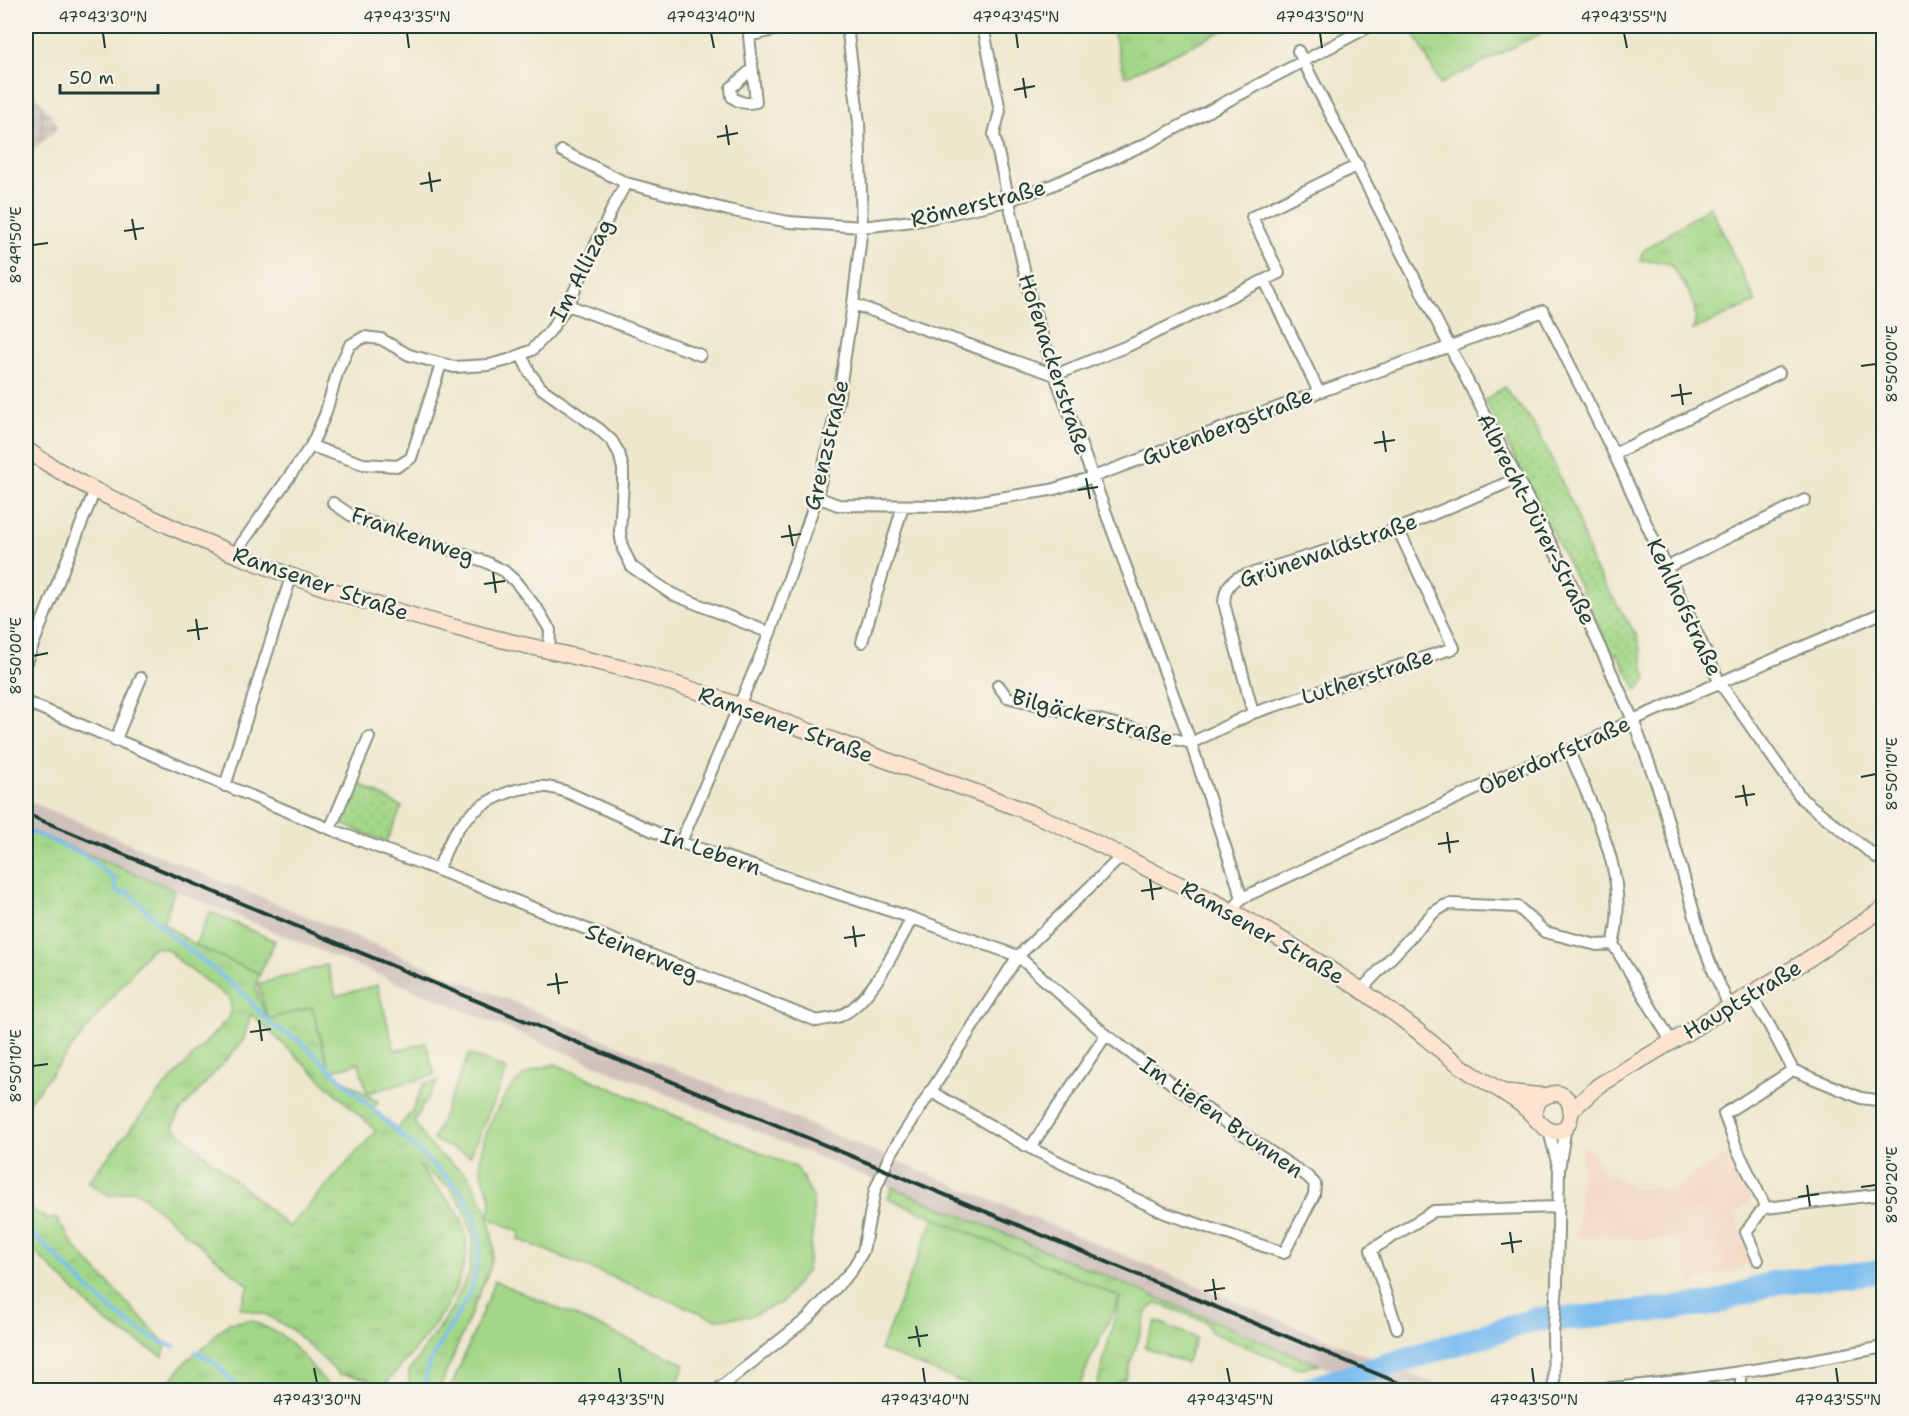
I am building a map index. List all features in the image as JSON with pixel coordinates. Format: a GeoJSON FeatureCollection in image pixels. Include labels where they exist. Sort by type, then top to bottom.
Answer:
{"type":"FeatureCollection","features":[{"type":"Feature","properties":{"kind":"main road","name":"Ramsener Straße"},"geometry":{"type":"LineString","coordinates":[[26,449],[95,490],[183,533],[291,577],[446,624],[644,674],[740,706],[1041,817],[1237,905],[1362,989],[1468,1071],[1504,1092],[1535,1118]]}},
{"type":"Feature","properties":{"kind":"main road","name":"Hauptstraße"},"geometry":{"type":"LineString","coordinates":[[1598,1086],[1749,993],[1804,962],[1884,908]]}},
{"type":"Feature","properties":{"kind":"main road"},"geometry":{"type":"LineString","coordinates":[[1562,1096],[1598,1086]]}},
{"type":"Feature","properties":{"kind":"main road"},"geometry":{"type":"LineString","coordinates":[[1572,1110],[1598,1086]]}},
{"type":"Feature","properties":{"kind":"main road","name":"Ramsener Straße"},"geometry":{"type":"LineString","coordinates":[[1504,1092],[1544,1096]]}},
{"type":"Feature","properties":{"kind":"main road"},"geometry":{"type":"LineString","coordinates":[[1550,1094],[1562,1096],[1567,1099],[1572,1116],[1566,1126],[1556,1131],[1549,1131],[1543,1128],[1535,1118],[1536,1105],[1544,1096],[1550,1094]]}},
{"type":"Feature","properties":{"kind":"street"},"geometry":{"type":"LineString","coordinates":[[752,69],[749,36],[790,26]]}},
{"type":"Feature","properties":{"kind":"street","name":"Grenzstraße"},"geometry":{"type":"LineString","coordinates":[[681,842],[770,633],[817,497],[838,401],[862,227],[860,123],[847,26]]}},
{"type":"Feature","properties":{"kind":"street","name":"Hofenackerstraße"},"geometry":{"type":"LineString","coordinates":[[983,26],[1000,111],[994,134],[1007,201],[1031,301],[1055,375],[1191,743],[1237,905]]}},
{"type":"Feature","properties":{"kind":"street","name":"Römerstraße"},"geometry":{"type":"LineString","coordinates":[[562,151],[626,183],[728,210],[789,222],[862,227],[921,220],[1007,201],[1050,186],[1148,143],[1370,26]]}},
{"type":"Feature","properties":{"kind":"street","name":"Albrecht-Dürer-Straße"},"geometry":{"type":"LineString","coordinates":[[1298,51],[1568,577],[1633,720],[1659,790],[1702,941],[1729,1006]]}},
{"type":"Feature","properties":{"kind":"street"},"geometry":{"type":"LineString","coordinates":[[853,304],[1055,375],[1130,345],[1279,273],[1252,217],[1358,165]]}},
{"type":"Feature","properties":{"kind":"street","name":"Im Allizag"},"geometry":{"type":"LineString","coordinates":[[236,555],[240,546],[312,446],[325,415],[338,370],[350,345],[364,337],[381,339],[409,354],[454,367],[489,365],[532,350],[550,331],[568,305],[626,183]]}},
{"type":"Feature","properties":{"kind":"street"},"geometry":{"type":"LineString","coordinates":[[1265,281],[1319,392]]}},
{"type":"Feature","properties":{"kind":"street"},"geometry":{"type":"LineString","coordinates":[[568,305],[700,355]]}},
{"type":"Feature","properties":{"kind":"street","name":"Gutenbergstraße"},"geometry":{"type":"LineString","coordinates":[[817,497],[838,505],[947,506],[1051,490],[1093,477],[1543,311]]}},
{"type":"Feature","properties":{"kind":"street","name":"Kehlhofstraße"},"geometry":{"type":"LineString","coordinates":[[1543,311],[1614,454],[1720,683],[1802,799],[1884,862]]}},
{"type":"Feature","properties":{"kind":"street"},"geometry":{"type":"LineString","coordinates":[[521,355],[541,388],[599,429],[612,441],[619,453],[623,469],[620,532],[623,549],[632,567],[672,594],[770,633]]}},
{"type":"Feature","properties":{"kind":"street"},"geometry":{"type":"LineString","coordinates":[[312,446],[363,464],[398,466],[411,458],[441,364]]}},
{"type":"Feature","properties":{"kind":"street"},"geometry":{"type":"LineString","coordinates":[[1614,454],[1779,373]]}},
{"type":"Feature","properties":{"kind":"street","name":"Grünewaldstraße"},"geometry":{"type":"LineString","coordinates":[[1253,713],[1224,603],[1225,592],[1231,583],[1237,578],[1398,529],[1516,478]]}},
{"type":"Feature","properties":{"kind":"street"},"geometry":{"type":"LineString","coordinates":[[26,662],[95,490]]}},
{"type":"Feature","properties":{"kind":"street"},"geometry":{"type":"LineString","coordinates":[[1666,567],[1805,500]]}},
{"type":"Feature","properties":{"kind":"street","name":"Frankenweg"},"geometry":{"type":"LineString","coordinates":[[333,502],[352,516],[486,562],[504,571],[526,595],[550,630],[549,651]]}},
{"type":"Feature","properties":{"kind":"street"},"geometry":{"type":"LineString","coordinates":[[862,642],[903,506]]}},
{"type":"Feature","properties":{"kind":"street","name":"Lutherstraße"},"geometry":{"type":"LineString","coordinates":[[1191,743],[1253,713],[1454,648],[1398,529]]}},
{"type":"Feature","properties":{"kind":"street"},"geometry":{"type":"LineString","coordinates":[[225,786],[291,577]]}},
{"type":"Feature","properties":{"kind":"street","name":"Oberdorfstraße"},"geometry":{"type":"LineString","coordinates":[[1237,905],[1517,770],[1569,751],[1633,720],[1884,612]]}},
{"type":"Feature","properties":{"kind":"street"},"geometry":{"type":"LineString","coordinates":[[116,741],[141,678]]}},
{"type":"Feature","properties":{"kind":"street","name":"Bilgäckerstraße"},"geometry":{"type":"LineString","coordinates":[[998,685],[1007,697],[1191,743]]}},
{"type":"Feature","properties":{"kind":"street","name":"Steinerweg"},"geometry":{"type":"LineString","coordinates":[[26,702],[330,829],[817,1021],[840,1016],[856,1005],[881,974],[912,918]]}},
{"type":"Feature","properties":{"kind":"street"},"geometry":{"type":"LineString","coordinates":[[330,829],[369,737]]}},
{"type":"Feature","properties":{"kind":"street"},"geometry":{"type":"LineString","coordinates":[[1569,751],[1614,866],[1617,889],[1617,927],[1613,944],[1671,1041]]}},
{"type":"Feature","properties":{"kind":"street","name":"In Lebern"},"geometry":{"type":"LineString","coordinates":[[438,870],[448,844],[465,819],[497,797],[521,789],[554,788],[681,842],[912,918],[1018,957]]}},
{"type":"Feature","properties":{"kind":"street"},"geometry":{"type":"LineString","coordinates":[[717,1390],[808,1318],[852,1270],[863,1251],[882,1172],[930,1091],[1018,957],[1123,855]]}},
{"type":"Feature","properties":{"kind":"street"},"geometry":{"type":"LineString","coordinates":[[1362,989],[1433,913],[1450,904],[1518,907],[1545,932],[1597,945],[1613,944]]}},
{"type":"Feature","properties":{"kind":"street","name":"Im tiefen Brunnen"},"geometry":{"type":"LineString","coordinates":[[930,1091],[1030,1148],[1165,1213],[1284,1253],[1314,1195],[1315,1184],[1307,1176],[1216,1116],[1106,1035],[1018,957]]}},
{"type":"Feature","properties":{"kind":"street"},"geometry":{"type":"LineString","coordinates":[[1749,993],[1793,1070],[1861,1098],[1884,1101]]}},
{"type":"Feature","properties":{"kind":"street"},"geometry":{"type":"LineString","coordinates":[[1030,1148],[1106,1035]]}},
{"type":"Feature","properties":{"kind":"street"},"geometry":{"type":"LineString","coordinates":[[1793,1070],[1724,1114],[1737,1149],[1766,1208],[1884,1194]]}},
{"type":"Feature","properties":{"kind":"street"},"geometry":{"type":"LineString","coordinates":[[1554,1390],[1553,1334],[1559,1169],[1566,1126]]}},
{"type":"Feature","properties":{"kind":"street"},"geometry":{"type":"LineString","coordinates":[[1549,1131],[1559,1169]]}},
{"type":"Feature","properties":{"kind":"street"},"geometry":{"type":"LineString","coordinates":[[1758,1260],[1746,1232],[1765,1206]]}},
{"type":"Feature","properties":{"kind":"street"},"geometry":{"type":"LineString","coordinates":[[1397,1328],[1371,1250],[1434,1211],[1558,1207]]}},
{"type":"Feature","properties":{"kind":"street"},"geometry":{"type":"LineString","coordinates":[[1591,1390],[1741,1373],[1884,1347]]}},
{"type":"Feature","properties":{"kind":"street"},"geometry":{"type":"LineString","coordinates":[[1741,1373],[1741,1390]]}},
{"type":"Feature","properties":{"kind":"shaded area"},"geometry":{"type":"Polygon","coordinates":[[[26,81],[59,127],[26,156],[26,81]]]}},
{"type":"Feature","properties":{"kind":"shaded area"},"geometry":{"type":"Polygon","coordinates":[[[26,800],[1449,1390],[1381,1390],[26,829],[26,800]]]}},
{"type":"Feature","properties":{"kind":"shaded area"},"geometry":{"type":"Polygon","coordinates":[[[1582,1146],[1589,1146],[1605,1174],[1626,1182],[1633,1189],[1667,1189],[1676,1186],[1729,1153],[1751,1198],[1735,1215],[1753,1264],[1691,1284],[1679,1240],[1577,1237],[1582,1146]]]}},
{"type":"Feature","properties":{"kind":"green space"},"geometry":{"type":"Polygon","coordinates":[[[1112,26],[1232,26],[1125,77],[1112,26]]]}},
{"type":"Feature","properties":{"kind":"green space"},"geometry":{"type":"Polygon","coordinates":[[[1411,26],[1555,26],[1440,84],[1411,26]]]}},
{"type":"Feature","properties":{"kind":"green space"},"geometry":{"type":"Polygon","coordinates":[[[1710,206],[1756,302],[1693,330],[1695,312],[1693,303],[1686,287],[1670,264],[1640,260],[1643,251],[1710,206]]]}},
{"type":"Feature","properties":{"kind":"green space"},"geometry":{"type":"Polygon","coordinates":[[[1504,387],[1533,423],[1546,447],[1574,508],[1593,566],[1637,636],[1647,680],[1637,690],[1617,653],[1612,656],[1578,583],[1485,400],[1504,387]]]}},
{"type":"Feature","properties":{"kind":"green space"},"geometry":{"type":"Polygon","coordinates":[[[351,779],[402,807],[386,842],[342,824],[351,779]]]}},
{"type":"Feature","properties":{"kind":"green space"},"geometry":{"type":"Polygon","coordinates":[[[26,829],[175,890],[163,923],[195,945],[260,974],[255,987],[267,1019],[312,1007],[330,1071],[378,1102],[373,1108],[397,1129],[411,1113],[424,1084],[438,1081],[414,1121],[425,1139],[439,1154],[468,1175],[488,1213],[494,1248],[490,1268],[439,1390],[409,1390],[409,1371],[452,1308],[469,1273],[473,1238],[464,1208],[449,1187],[419,1166],[449,1200],[463,1224],[466,1246],[463,1268],[455,1290],[428,1334],[382,1388],[365,1378],[339,1374],[291,1329],[267,1315],[240,1308],[249,1286],[135,1190],[110,1196],[88,1182],[159,1093],[229,1017],[231,1003],[229,998],[185,966],[167,949],[154,947],[150,950],[26,1105],[26,829]],[[251,1014],[243,1041],[180,1112],[173,1127],[289,1227],[376,1131],[251,1014]]]}},
{"type":"Feature","properties":{"kind":"green space"},"geometry":{"type":"Polygon","coordinates":[[[210,912],[275,941],[260,974],[195,945],[210,912]]]}},
{"type":"Feature","properties":{"kind":"green space"},"geometry":{"type":"Polygon","coordinates":[[[327,965],[336,996],[377,985],[395,1051],[426,1043],[435,1075],[367,1093],[359,1063],[330,1071],[312,1007],[268,1019],[258,984],[327,965]]]}},
{"type":"Feature","properties":{"kind":"green space"},"geometry":{"type":"Polygon","coordinates":[[[469,1054],[507,1070],[470,1156],[433,1140],[469,1054]]]}},
{"type":"Feature","properties":{"kind":"green space"},"geometry":{"type":"Polygon","coordinates":[[[555,1064],[797,1168],[813,1197],[813,1228],[807,1270],[783,1302],[750,1316],[716,1319],[518,1239],[521,1233],[488,1217],[491,1202],[481,1169],[487,1131],[500,1104],[516,1082],[525,1075],[555,1064]]]}},
{"type":"Feature","properties":{"kind":"green space"},"geometry":{"type":"Polygon","coordinates":[[[892,1187],[1319,1365],[1299,1369],[1211,1332],[1206,1322],[1157,1303],[1148,1310],[1125,1379],[1107,1390],[1096,1390],[1120,1297],[888,1198],[892,1187]]]}},
{"type":"Feature","properties":{"kind":"green space"},"geometry":{"type":"Polygon","coordinates":[[[26,1207],[48,1219],[56,1218],[77,1250],[166,1344],[163,1357],[106,1322],[26,1243],[26,1207]]]}},
{"type":"Feature","properties":{"kind":"green space"},"geometry":{"type":"Polygon","coordinates":[[[934,1218],[1120,1297],[1078,1390],[982,1390],[880,1350],[934,1218]]]}},
{"type":"Feature","properties":{"kind":"green space"},"geometry":{"type":"Polygon","coordinates":[[[495,1281],[685,1364],[674,1390],[450,1390],[495,1281]]]}},
{"type":"Feature","properties":{"kind":"green space"},"geometry":{"type":"Polygon","coordinates":[[[250,1320],[280,1334],[304,1357],[332,1390],[163,1390],[187,1360],[210,1343],[216,1334],[229,1323],[250,1320]]]}},
{"type":"Feature","properties":{"kind":"green space"},"geometry":{"type":"Polygon","coordinates":[[[1156,1321],[1196,1338],[1186,1363],[1144,1347],[1156,1321]]]}},
{"type":"Feature","properties":{"kind":"waterway"},"geometry":{"type":"LineString","coordinates":[[26,830],[83,854],[114,879],[116,890],[122,894],[128,892],[170,934],[245,995],[270,1024],[300,1041],[462,1192],[475,1217],[480,1248],[472,1289],[428,1366],[424,1390]]}},
{"type":"Feature","properties":{"kind":"waterway"},"geometry":{"type":"LineString","coordinates":[[26,1228],[113,1311],[152,1338],[174,1347]]}},
{"type":"Feature","properties":{"kind":"waterway"},"geometry":{"type":"LineString","coordinates":[[1306,1390],[1537,1319],[1578,1318],[1713,1304],[1772,1283],[1884,1271]]}},
{"type":"Feature","properties":{"kind":"waterway"},"geometry":{"type":"LineString","coordinates":[[196,1352],[213,1361],[240,1390]]}},
{"type":"Feature","properties":{"kind":"railway"},"geometry":{"type":"LineString","coordinates":[[26,814],[1416,1390]]}}]}
